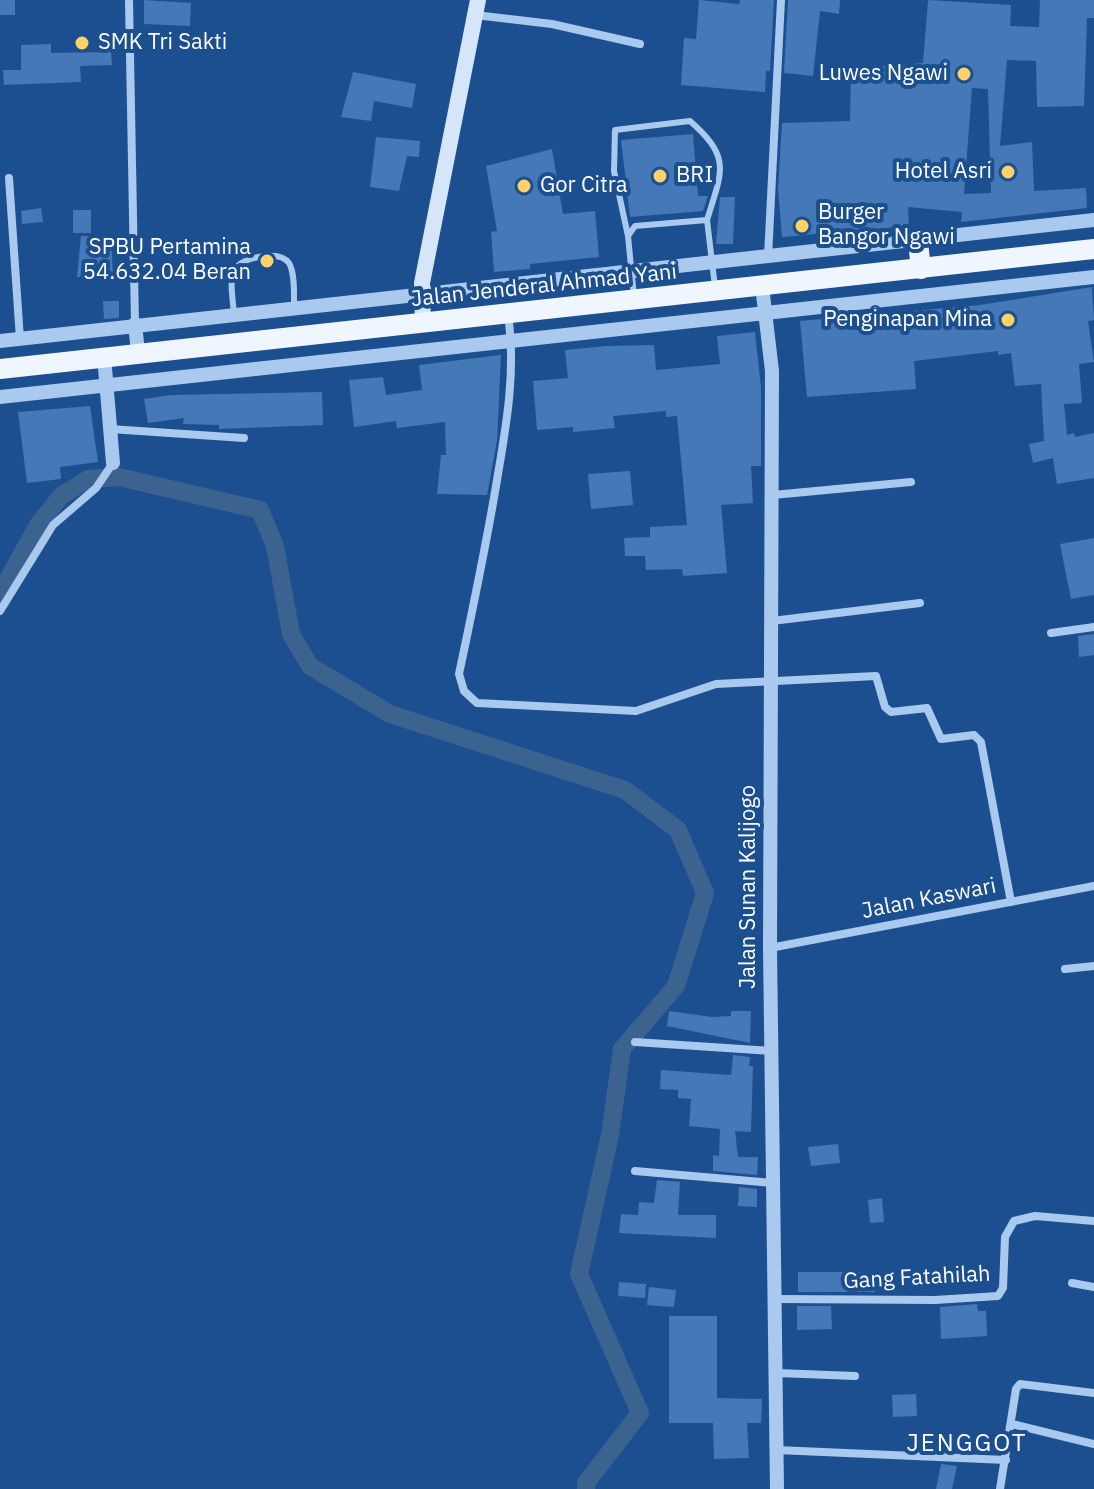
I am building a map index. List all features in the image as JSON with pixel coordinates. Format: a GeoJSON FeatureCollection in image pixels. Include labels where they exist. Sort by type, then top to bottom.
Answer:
{"type":"FeatureCollection","features":[{"type":"Feature","properties":{"kind":"main road"},"geometry":{"type":"LineString","coordinates":[[423,324],[422,296],[476,8]]}},
{"type":"Feature","properties":{"kind":"main road"},"geometry":{"type":"LineString","coordinates":[[918,242],[921,269]]}},
{"type":"Feature","properties":{"kind":"main road","name":"Jalan Jenderal Ahmad Yani"},"geometry":{"type":"LineString","coordinates":[[0,369],[1094,249]]}},
{"type":"Feature","properties":{"kind":"street"},"geometry":{"type":"LineString","coordinates":[[129,0],[138,352]]}},
{"type":"Feature","properties":{"kind":"street"},"geometry":{"type":"LineString","coordinates":[[768,258],[781,0]]}},
{"type":"Feature","properties":{"kind":"street"},"geometry":{"type":"LineString","coordinates":[[476,8],[640,44]]}},
{"type":"Feature","properties":{"kind":"street"},"geometry":{"type":"LineString","coordinates":[[9,178],[20,339]]}},
{"type":"Feature","properties":{"kind":"street"},"geometry":{"type":"LineString","coordinates":[[0,341],[135,324],[918,242],[1094,220]]}},
{"type":"Feature","properties":{"kind":"street"},"geometry":{"type":"LineString","coordinates":[[0,397],[1094,277]]}},
{"type":"Feature","properties":{"kind":"street","name":"Jalan Sunan Kalijogo"},"geometry":{"type":"LineString","coordinates":[[762,286],[772,371],[770,948],[777,1489]]}},
{"type":"Feature","properties":{"kind":"street"},"geometry":{"type":"LineString","coordinates":[[508,314],[512,341],[507,421],[485,557],[459,674],[464,691],[477,703],[636,711],[716,684],[876,676],[885,707],[891,712],[927,708],[941,739],[978,737],[1011,902]]}},
{"type":"Feature","properties":{"kind":"street"},"geometry":{"type":"LineString","coordinates":[[0,611],[53,525],[96,488],[113,463],[104,356]]}},
{"type":"Feature","properties":{"kind":"street"},"geometry":{"type":"LineString","coordinates":[[110,429],[244,438]]}},
{"type":"Feature","properties":{"kind":"street"},"geometry":{"type":"LineString","coordinates":[[773,495],[911,482]]}},
{"type":"Feature","properties":{"kind":"street"},"geometry":{"type":"LineString","coordinates":[[772,621],[920,603]]}},
{"type":"Feature","properties":{"kind":"street"},"geometry":{"type":"LineString","coordinates":[[1051,633],[1094,627]]}},
{"type":"Feature","properties":{"kind":"street","name":"Jalan Kaswari"},"geometry":{"type":"LineString","coordinates":[[770,948],[1094,886]]}},
{"type":"Feature","properties":{"kind":"street"},"geometry":{"type":"LineString","coordinates":[[1065,969],[1094,966]]}},
{"type":"Feature","properties":{"kind":"street"},"geometry":{"type":"LineString","coordinates":[[635,1042],[772,1051]]}},
{"type":"Feature","properties":{"kind":"street"},"geometry":{"type":"LineString","coordinates":[[635,1171],[774,1183]]}},
{"type":"Feature","properties":{"kind":"street","name":"Gang Fatahilah"},"geometry":{"type":"LineString","coordinates":[[776,1299],[935,1300],[998,1296],[1003,1288],[1005,1237],[1014,1221],[1035,1216],[1094,1221]]}},
{"type":"Feature","properties":{"kind":"street"},"geometry":{"type":"LineString","coordinates":[[1072,1283],[1094,1287]]}},
{"type":"Feature","properties":{"kind":"street"},"geometry":{"type":"LineString","coordinates":[[777,1373],[855,1376]]}},
{"type":"Feature","properties":{"kind":"street"},"geometry":{"type":"LineString","coordinates":[[1000,1489],[1020,1384],[1094,1393]]}},
{"type":"Feature","properties":{"kind":"street"},"geometry":{"type":"LineString","coordinates":[[1012,1424],[1094,1444]]}},
{"type":"Feature","properties":{"kind":"street"},"geometry":{"type":"LineString","coordinates":[[777,1450],[1006,1460]]}},
{"type":"Feature","properties":{"kind":"lane"},"geometry":{"type":"LineString","coordinates":[[634,300],[628,236],[614,171],[615,130],[690,121],[710,139],[723,173],[707,220],[715,291]]}},
{"type":"Feature","properties":{"kind":"lane"},"geometry":{"type":"LineString","coordinates":[[628,236],[635,226],[707,220]]}},
{"type":"Feature","properties":{"kind":"lane"},"geometry":{"type":"LineString","coordinates":[[234,314],[231,279],[235,267],[245,258],[276,255],[285,259],[291,266],[295,308]]}},
{"type":"Feature","properties":{"kind":"building"},"geometry":{"type":"Polygon","coordinates":[[[0,0],[15,0],[15,15],[0,15],[0,0]]]}},
{"type":"Feature","properties":{"kind":"building"},"geometry":{"type":"Polygon","coordinates":[[[144,0],[191,3],[190,26],[144,24],[144,0]]]}},
{"type":"Feature","properties":{"kind":"building"},"geometry":{"type":"Polygon","coordinates":[[[699,0],[739,4],[740,0],[774,0],[770,71],[766,71],[765,92],[681,85],[684,38],[696,39],[699,0]]]}},
{"type":"Feature","properties":{"kind":"building"},"geometry":{"type":"Polygon","coordinates":[[[788,0],[840,0],[839,14],[820,11],[813,76],[784,73],[788,0]]]}},
{"type":"Feature","properties":{"kind":"building"},"geometry":{"type":"Polygon","coordinates":[[[928,0],[1011,5],[1010,26],[1039,27],[1040,0],[1094,0],[1094,18],[1087,18],[1084,106],[1037,107],[1036,61],[1007,60],[1000,146],[1032,142],[1034,191],[1086,188],[1087,208],[961,222],[962,212],[908,207],[909,226],[782,237],[778,189],[782,123],[850,121],[851,69],[923,63],[928,0]],[[972,88],[964,194],[991,193],[988,89],[972,88]]]}},
{"type":"Feature","properties":{"kind":"building"},"geometry":{"type":"Polygon","coordinates":[[[51,44],[51,53],[111,52],[112,65],[80,66],[81,82],[4,85],[3,70],[21,70],[21,45],[51,44]]]}},
{"type":"Feature","properties":{"kind":"building"},"geometry":{"type":"Polygon","coordinates":[[[353,72],[416,84],[412,108],[374,101],[371,121],[341,117],[353,72]]]}},
{"type":"Feature","properties":{"kind":"building","name":"BRI"},"geometry":{"type":"Polygon","coordinates":[[[693,134],[698,196],[708,196],[703,211],[630,217],[621,140],[693,134]]]}},
{"type":"Feature","properties":{"kind":"building"},"geometry":{"type":"Polygon","coordinates":[[[376,137],[420,141],[419,157],[407,156],[399,191],[370,187],[376,137]]]}},
{"type":"Feature","properties":{"kind":"building"},"geometry":{"type":"Polygon","coordinates":[[[552,149],[563,214],[595,211],[599,257],[530,264],[530,269],[494,272],[491,232],[497,231],[486,166],[552,149]]]}},
{"type":"Feature","properties":{"kind":"building","name":"BRI"},"geometry":{"type":"Polygon","coordinates":[[[720,197],[735,197],[733,244],[716,244],[720,197]]]}},
{"type":"Feature","properties":{"kind":"building"},"geometry":{"type":"Polygon","coordinates":[[[41,208],[43,222],[22,224],[21,211],[41,208]]]}},
{"type":"Feature","properties":{"kind":"building"},"geometry":{"type":"Polygon","coordinates":[[[73,210],[91,210],[91,233],[73,233],[73,210]]]}},
{"type":"Feature","properties":{"kind":"building"},"geometry":{"type":"Polygon","coordinates":[[[81,236],[111,237],[113,276],[77,277],[81,236]]]}},
{"type":"Feature","properties":{"kind":"building"},"geometry":{"type":"Polygon","coordinates":[[[1092,287],[1094,320],[1088,321],[1094,362],[1079,364],[1082,403],[1064,404],[1067,435],[1074,433],[1075,437],[1094,433],[1094,478],[1057,484],[1053,458],[1033,463],[1029,444],[1044,441],[1041,384],[1015,386],[1011,353],[998,355],[998,351],[914,361],[916,389],[807,397],[800,321],[980,305],[1092,287]]]}},
{"type":"Feature","properties":{"kind":"building"},"geometry":{"type":"Polygon","coordinates":[[[103,301],[119,301],[119,318],[104,319],[103,301]]]}},
{"type":"Feature","properties":{"kind":"building"},"geometry":{"type":"Polygon","coordinates":[[[755,332],[761,388],[761,466],[751,466],[753,503],[721,505],[727,573],[683,576],[682,569],[646,570],[645,556],[625,556],[624,538],[650,537],[650,527],[687,525],[677,416],[666,417],[666,411],[613,416],[615,428],[573,432],[573,427],[537,430],[533,381],[568,378],[565,350],[606,346],[654,345],[656,370],[720,364],[717,336],[755,332]]]}},
{"type":"Feature","properties":{"kind":"building"},"geometry":{"type":"Polygon","coordinates":[[[501,355],[497,440],[487,495],[437,494],[441,455],[446,455],[445,422],[397,428],[396,421],[354,427],[349,380],[383,377],[386,395],[422,390],[419,365],[501,355]]]}},
{"type":"Feature","properties":{"kind":"building"},"geometry":{"type":"Polygon","coordinates":[[[322,392],[323,425],[219,429],[219,425],[183,424],[184,418],[148,423],[144,399],[171,395],[322,392]]]}},
{"type":"Feature","properties":{"kind":"building"},"geometry":{"type":"Polygon","coordinates":[[[90,406],[98,462],[60,467],[61,479],[27,483],[18,412],[90,406]]]}},
{"type":"Feature","properties":{"kind":"building"},"geometry":{"type":"Polygon","coordinates":[[[630,471],[633,505],[591,509],[588,474],[630,471]]]}},
{"type":"Feature","properties":{"kind":"building"},"geometry":{"type":"Polygon","coordinates":[[[1094,538],[1094,595],[1071,599],[1060,544],[1094,538]]]}},
{"type":"Feature","properties":{"kind":"building"},"geometry":{"type":"Polygon","coordinates":[[[1094,634],[1094,655],[1079,657],[1078,636],[1094,634]]]}},
{"type":"Feature","properties":{"kind":"building"},"geometry":{"type":"Polygon","coordinates":[[[669,1011],[712,1017],[731,1016],[731,1011],[751,1011],[750,1043],[667,1026],[669,1011]]]}},
{"type":"Feature","properties":{"kind":"building"},"geometry":{"type":"Polygon","coordinates":[[[733,1055],[750,1057],[749,1066],[753,1066],[751,1132],[735,1131],[738,1157],[758,1157],[757,1175],[713,1171],[713,1155],[719,1156],[720,1129],[689,1126],[691,1099],[678,1098],[678,1090],[660,1089],[661,1070],[731,1075],[733,1055]]]}},
{"type":"Feature","properties":{"kind":"building"},"geometry":{"type":"Polygon","coordinates":[[[838,1144],[840,1163],[811,1166],[808,1147],[838,1144]]]}},
{"type":"Feature","properties":{"kind":"building"},"geometry":{"type":"Polygon","coordinates":[[[657,1180],[680,1182],[678,1215],[716,1215],[716,1238],[619,1233],[621,1214],[638,1215],[639,1202],[654,1203],[657,1180]]]}},
{"type":"Feature","properties":{"kind":"building"},"geometry":{"type":"Polygon","coordinates":[[[739,1187],[757,1189],[757,1207],[738,1206],[739,1187]]]}},
{"type":"Feature","properties":{"kind":"building"},"geometry":{"type":"Polygon","coordinates":[[[882,1198],[884,1222],[870,1223],[868,1200],[882,1198]]]}},
{"type":"Feature","properties":{"kind":"building"},"geometry":{"type":"Polygon","coordinates":[[[798,1272],[864,1272],[864,1278],[875,1279],[875,1292],[798,1292],[798,1272]]]}},
{"type":"Feature","properties":{"kind":"building"},"geometry":{"type":"Polygon","coordinates":[[[619,1282],[646,1284],[645,1298],[618,1296],[619,1282]]]}},
{"type":"Feature","properties":{"kind":"building"},"geometry":{"type":"Polygon","coordinates":[[[649,1287],[676,1290],[674,1307],[647,1305],[649,1287]]]}},
{"type":"Feature","properties":{"kind":"building"},"geometry":{"type":"Polygon","coordinates":[[[977,1304],[978,1311],[986,1311],[987,1336],[941,1339],[940,1307],[977,1304]]]}},
{"type":"Feature","properties":{"kind":"building"},"geometry":{"type":"Polygon","coordinates":[[[797,1306],[831,1306],[832,1329],[797,1330],[797,1306]]]}},
{"type":"Feature","properties":{"kind":"building"},"geometry":{"type":"Polygon","coordinates":[[[669,1316],[717,1316],[717,1398],[762,1399],[761,1423],[747,1423],[749,1458],[714,1459],[713,1423],[669,1423],[669,1316]]]}},
{"type":"Feature","properties":{"kind":"building"},"geometry":{"type":"Polygon","coordinates":[[[916,1394],[917,1416],[893,1417],[892,1395],[916,1394]]]}},
{"type":"Feature","properties":{"kind":"building"},"geometry":{"type":"Polygon","coordinates":[[[941,1464],[957,1466],[952,1489],[936,1489],[941,1464]]]}},
{"type":"Feature","properties":{"kind":"waterway"},"geometry":{"type":"LineString","coordinates":[[0,594],[38,525],[61,496],[88,479],[119,477],[260,510],[275,546],[291,634],[310,666],[390,714],[625,790],[678,830],[705,893],[676,986],[622,1049],[610,1135],[579,1274],[640,1413],[586,1483],[586,1489]]}},
{"type":"Feature","properties":{"kind":"place","name":"SMK Tri Sakti"},"geometry":{"type":"Point","coordinates":[82,43]}},
{"type":"Feature","properties":{"kind":"place","name":"Luwes Ngawi"},"geometry":{"type":"Point","coordinates":[964,74]}},
{"type":"Feature","properties":{"kind":"place","name":"Hotel Asri"},"geometry":{"type":"Point","coordinates":[1008,172]}},
{"type":"Feature","properties":{"kind":"place","name":"BRI"},"geometry":{"type":"Point","coordinates":[660,176]}},
{"type":"Feature","properties":{"kind":"place","name":"Gor Citra"},"geometry":{"type":"Point","coordinates":[524,186]}},
{"type":"Feature","properties":{"kind":"place","name":"Burger Bangor Ngawi"},"geometry":{"type":"Point","coordinates":[802,226]}},
{"type":"Feature","properties":{"kind":"place","name":"SPBU Pertamina 54.632.04 Beran"},"geometry":{"type":"Point","coordinates":[267,261]}},
{"type":"Feature","properties":{"kind":"place","name":"Penginapan Mina"},"geometry":{"type":"Point","coordinates":[1008,320]}},
{"type":"Feature","properties":{"kind":"district","name":"JENGGOT"},"geometry":{"type":"Point","coordinates":[967,1444]}}]}
